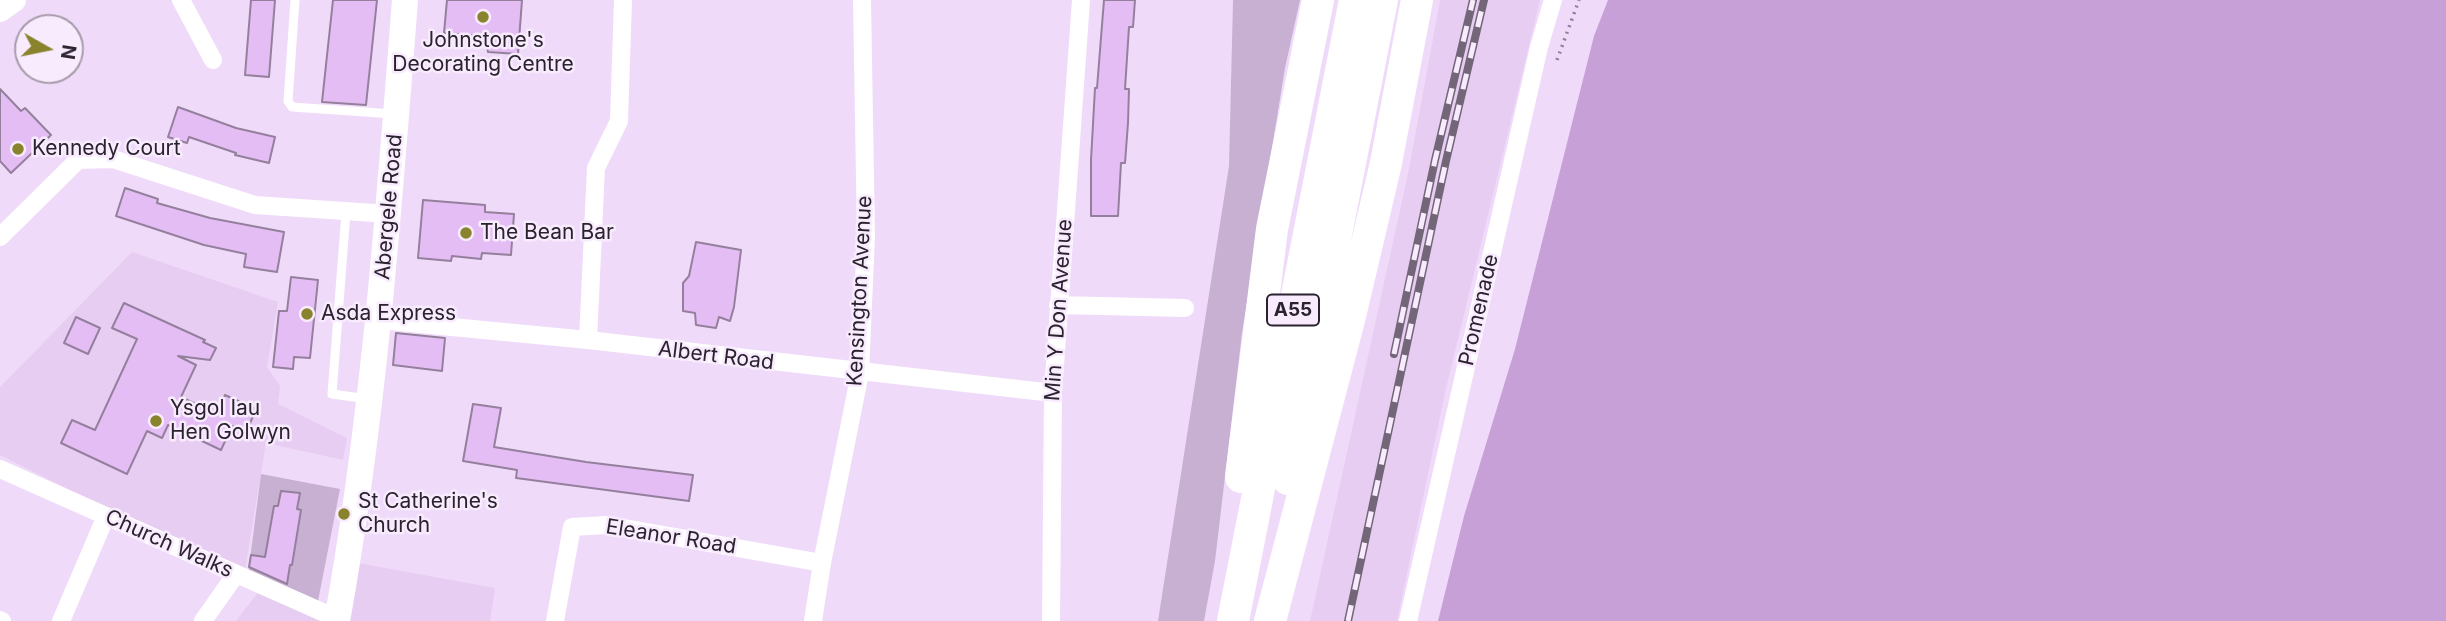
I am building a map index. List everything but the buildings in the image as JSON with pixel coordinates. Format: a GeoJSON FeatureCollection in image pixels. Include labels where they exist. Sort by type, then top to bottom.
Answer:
{"type":"FeatureCollection","features":[{"type":"Feature","properties":{"kind":"highway"},"geometry":{"type":"LineString","coordinates":[[1223,621],[1272,229],[1318,0]]}},
{"type":"Feature","properties":{"kind":"highway","name":"A55"},"geometry":{"type":"LineString","coordinates":[[1233,621],[1356,0]]}},
{"type":"Feature","properties":{"kind":"highway","name":"A55"},"geometry":{"type":"LineString","coordinates":[[1261,621],[1382,0]]}},
{"type":"Feature","properties":{"kind":"highway"},"geometry":{"type":"LineString","coordinates":[[1270,621],[1352,307],[1386,163],[1417,0]]}},
{"type":"Feature","properties":{"kind":"main road"},"geometry":{"type":"LineString","coordinates":[[0,10],[14,0]]}},
{"type":"Feature","properties":{"kind":"main road","name":"Abergele Road"},"geometry":{"type":"LineString","coordinates":[[338,620],[379,320],[404,0]]}},
{"type":"Feature","properties":{"kind":"street"},"geometry":{"type":"LineString","coordinates":[[181,0],[214,60]]}},
{"type":"Feature","properties":{"kind":"street"},"geometry":{"type":"LineString","coordinates":[[588,341],[596,168],[619,121],[623,0]]}},
{"type":"Feature","properties":{"kind":"street","name":"Kensington Avenue"},"geometry":{"type":"LineString","coordinates":[[813,621],[860,373],[866,236],[862,0]]}},
{"type":"Feature","properties":{"kind":"street","name":"Min Y Don Avenue"},"geometry":{"type":"LineString","coordinates":[[1051,621],[1053,393],[1081,0]]}},
{"type":"Feature","properties":{"kind":"street","name":"Promenade"},"geometry":{"type":"LineString","coordinates":[[1408,621],[1535,60],[1553,0]]}},
{"type":"Feature","properties":{"kind":"street"},"geometry":{"type":"LineString","coordinates":[[0,237],[78,160],[113,159],[256,205],[389,214]]}},
{"type":"Feature","properties":{"kind":"street"},"geometry":{"type":"LineString","coordinates":[[1058,305],[1185,308]]}},
{"type":"Feature","properties":{"kind":"street","name":"Albert Road"},"geometry":{"type":"LineString","coordinates":[[379,320],[1053,393]]}},
{"type":"Feature","properties":{"kind":"street","name":"Church Walks"},"geometry":{"type":"LineString","coordinates":[[0,469],[338,620]]}},
{"type":"Feature","properties":{"kind":"street"},"geometry":{"type":"LineString","coordinates":[[61,621],[106,516]]}},
{"type":"Feature","properties":{"kind":"street","name":"Eleanor Road"},"geometry":{"type":"LineString","coordinates":[[555,621],[572,527],[607,525],[822,563]]}},
{"type":"Feature","properties":{"kind":"street"},"geometry":{"type":"LineString","coordinates":[[203,621],[236,574]]}},
{"type":"Feature","properties":{"kind":"lane"},"geometry":{"type":"LineString","coordinates":[[295,0],[289,105],[396,114]]}},
{"type":"Feature","properties":{"kind":"lane"},"geometry":{"type":"LineString","coordinates":[[346,212],[332,394],[369,400]]}},
{"type":"Feature","properties":{"kind":"shaded area"},"geometry":{"type":"Polygon","coordinates":[[[1233,0],[1300,0],[1285,68],[1242,333],[1215,561],[1204,621],[1158,621],[1229,166],[1233,0]]]}},
{"type":"Feature","properties":{"kind":"shaded area"},"geometry":{"type":"Polygon","coordinates":[[[1440,0],[1540,0],[1445,393],[1397,621],[1310,621],[1409,169],[1440,0]]]}},
{"type":"Feature","properties":{"kind":"shaded area"},"geometry":{"type":"Polygon","coordinates":[[[1608,0],[2446,0],[2446,621],[1438,621],[1464,516],[1515,349],[1594,36],[1608,0]]]}},
{"type":"Feature","properties":{"kind":"shaded area","name":"Ysgol Iau Hen Golwyn"},"geometry":{"type":"Polygon","coordinates":[[[132,252],[278,302],[267,367],[280,386],[278,404],[347,438],[343,460],[266,443],[244,577],[0,455],[0,387],[132,252]]]}},
{"type":"Feature","properties":{"kind":"shaded area"},"geometry":{"type":"Polygon","coordinates":[[[261,474],[340,489],[318,601],[248,575],[261,474]]]}},
{"type":"Feature","properties":{"kind":"shaded area"},"geometry":{"type":"Polygon","coordinates":[[[347,561],[495,588],[490,621],[236,621],[263,586],[338,619],[347,561]]]}},
{"type":"Feature","properties":{"kind":"railway"},"geometry":{"type":"LineString","coordinates":[[1394,354],[1435,160],[1473,0]]}},
{"type":"Feature","properties":{"kind":"railway"},"geometry":{"type":"LineString","coordinates":[[1348,621],[1446,161],[1484,0]]}},
{"type":"Feature","properties":{"kind":"place","name":"Johnstone's Decorating Centre"},"geometry":{"type":"Point","coordinates":[483,17]}},
{"type":"Feature","properties":{"kind":"place","name":"Kennedy Court"},"geometry":{"type":"Point","coordinates":[18,149]}},
{"type":"Feature","properties":{"kind":"place","name":"The Bean Bar"},"geometry":{"type":"Point","coordinates":[466,233]}},
{"type":"Feature","properties":{"kind":"place","name":"Asda Express"},"geometry":{"type":"Point","coordinates":[307,314]}},
{"type":"Feature","properties":{"kind":"place","name":"Ysgol Iau Hen Golwyn"},"geometry":{"type":"Point","coordinates":[156,421]}},
{"type":"Feature","properties":{"kind":"place","name":"St Catherine's Church"},"geometry":{"type":"Point","coordinates":[344,514]}}]}
